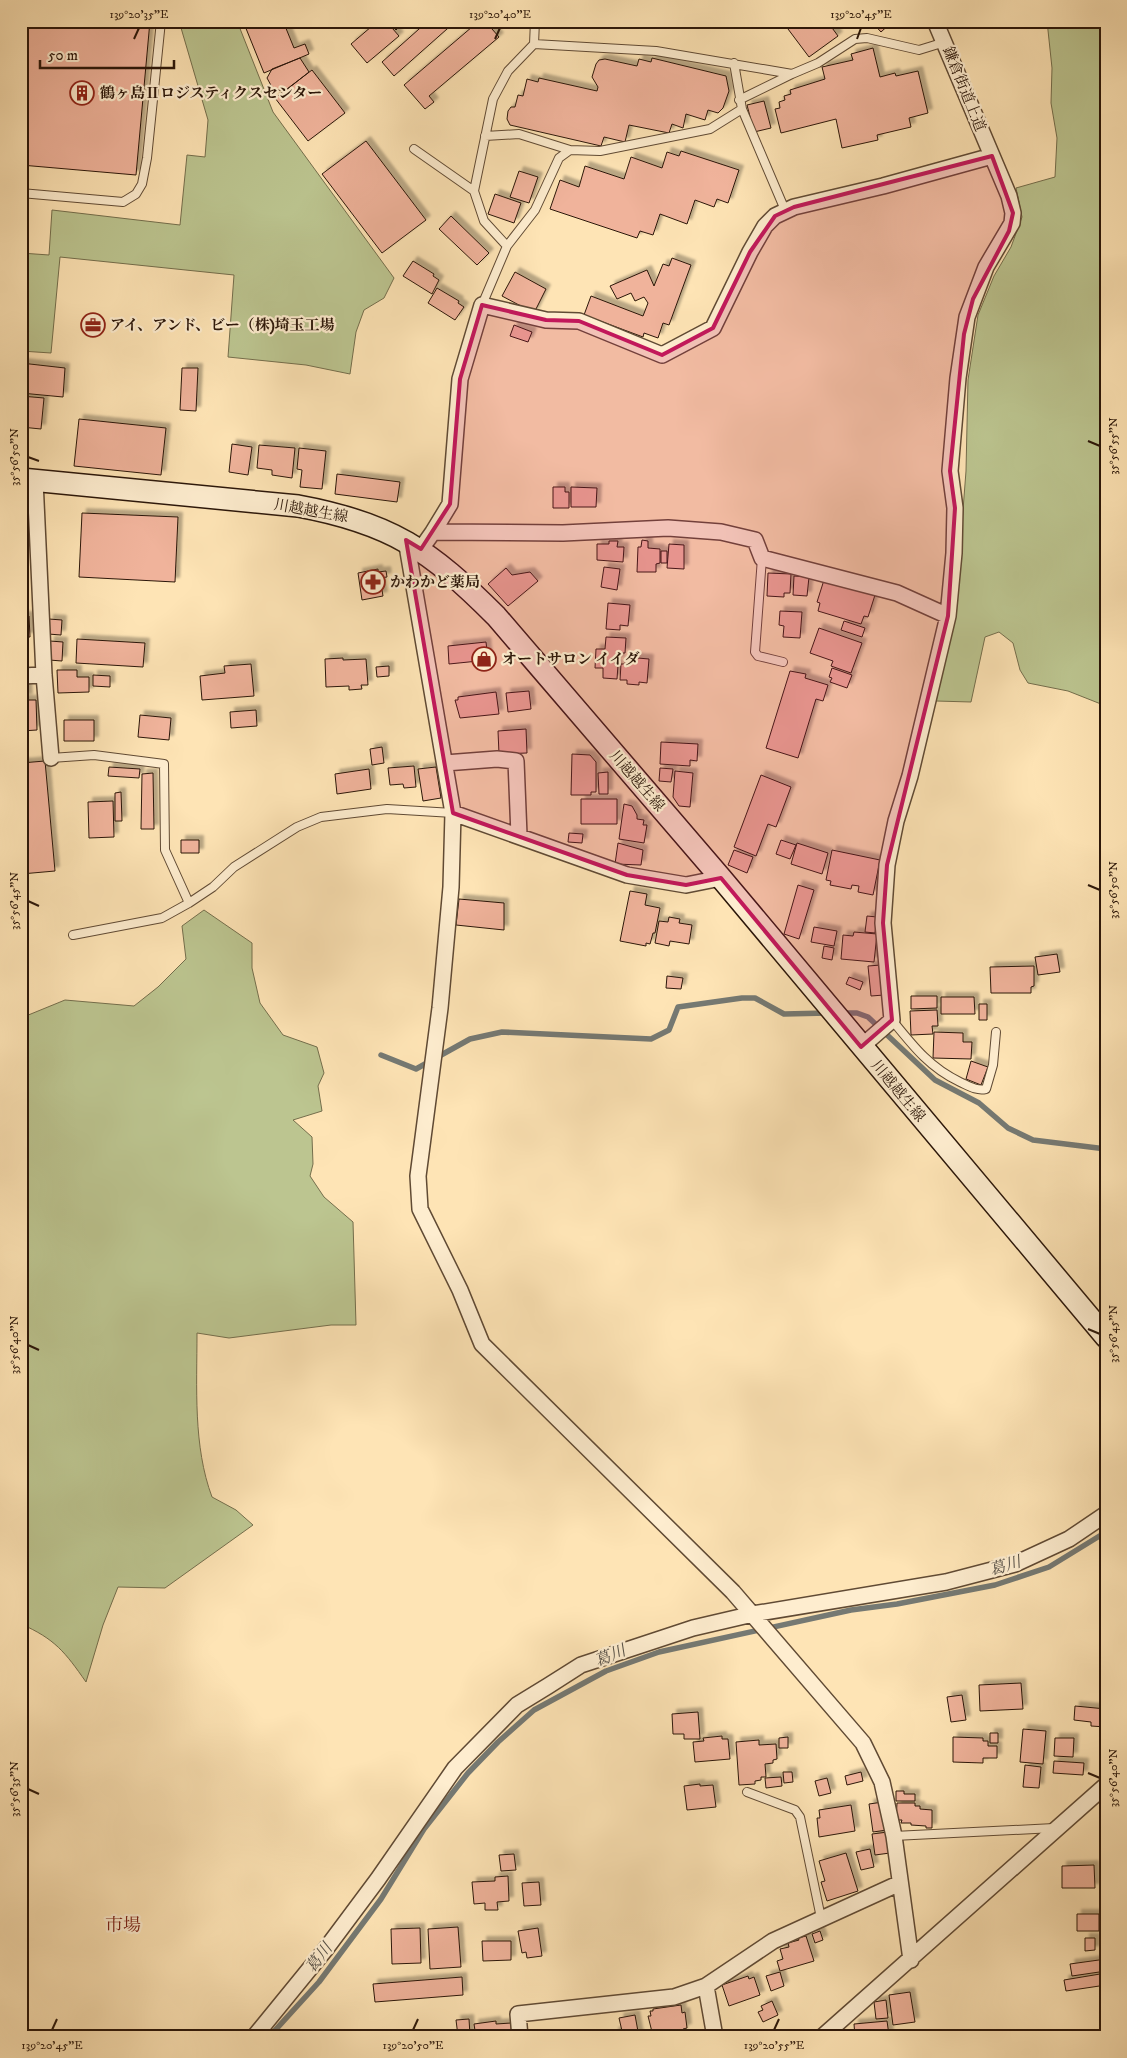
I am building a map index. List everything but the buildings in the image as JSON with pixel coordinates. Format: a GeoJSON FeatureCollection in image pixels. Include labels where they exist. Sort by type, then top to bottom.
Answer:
{"type":"FeatureCollection","features":[{"type":"Feature","properties":{"kind":"main road","name":"川越越生線"},"geometry":{"type":"LineString","coordinates":[[28,480],[298,506],[336,513],[420,540],[496,616],[721,878],[1106,1337]]}},
{"type":"Feature","properties":{"kind":"street","name":"鎌倉街道上道"},"geometry":{"type":"LineString","coordinates":[[892,1020],[883,923],[887,865],[896,821],[910,776],[948,616],[955,508],[950,472],[958,378],[966,326],[973,298],[986,267],[1009,231],[1013,213],[1009,196],[935,21]]}},
{"type":"Feature","properties":{"kind":"street"},"geometry":{"type":"LineString","coordinates":[[911,1960],[894,1836],[882,1782],[864,1743],[753,1614],[482,1344],[460,1290],[420,1210],[418,1176],[440,1008],[452,878],[453,813],[444,763],[420,540],[450,504],[460,379],[482,305],[546,320],[579,321],[662,356],[713,328],[765,226],[775,216],[785,210],[992,156]]}},
{"type":"Feature","properties":{"kind":"street"},"geometry":{"type":"LineString","coordinates":[[28,480],[51,758]]}},
{"type":"Feature","properties":{"kind":"street"},"geometry":{"type":"LineString","coordinates":[[420,540],[668,528],[721,532],[755,540],[762,558],[897,593],[948,616]]}},
{"type":"Feature","properties":{"kind":"street"},"geometry":{"type":"LineString","coordinates":[[21,676],[44,675]]}},
{"type":"Feature","properties":{"kind":"street"},"geometry":{"type":"LineString","coordinates":[[444,763],[498,759],[516,761],[519,836]]}},
{"type":"Feature","properties":{"kind":"street"},"geometry":{"type":"LineString","coordinates":[[453,813],[627,874],[651,880],[686,885],[721,878]]}},
{"type":"Feature","properties":{"kind":"street"},"geometry":{"type":"LineString","coordinates":[[861,1046],[892,1020]]}},
{"type":"Feature","properties":{"kind":"street"},"geometry":{"type":"LineString","coordinates":[[254,2037],[331,1942],[378,1879],[455,1768],[517,1704],[581,1665],[693,1628],[753,1614],[946,1582],[1015,1564],[1069,1540],[1106,1514]]}},
{"type":"Feature","properties":{"kind":"street"},"geometry":{"type":"LineString","coordinates":[[822,2037],[1106,1785]]}},
{"type":"Feature","properties":{"kind":"street"},"geometry":{"type":"LineString","coordinates":[[520,2037],[518,2014],[674,1997],[706,1986],[773,1941],[900,1883]]}},
{"type":"Feature","properties":{"kind":"street"},"geometry":{"type":"LineString","coordinates":[[706,1986],[715,2037]]}},
{"type":"Feature","properties":{"kind":"lane"},"geometry":{"type":"LineString","coordinates":[[21,193],[123,202],[136,194],[142,184],[147,158],[161,21]]}},
{"type":"Feature","properties":{"kind":"lane"},"geometry":{"type":"LineString","coordinates":[[507,246],[484,222],[474,191],[493,98],[508,70],[534,44],[535,21]]}},
{"type":"Feature","properties":{"kind":"lane"},"geometry":{"type":"LineString","coordinates":[[739,100],[818,63],[855,39],[867,38],[919,50],[945,42]]}},
{"type":"Feature","properties":{"kind":"lane"},"geometry":{"type":"LineString","coordinates":[[534,44],[656,51],[792,74]]}},
{"type":"Feature","properties":{"kind":"lane"},"geometry":{"type":"LineString","coordinates":[[734,63],[742,109],[785,210]]}},
{"type":"Feature","properties":{"kind":"lane"},"geometry":{"type":"LineString","coordinates":[[485,136],[519,134],[570,150],[600,151],[710,129],[742,109]]}},
{"type":"Feature","properties":{"kind":"lane"},"geometry":{"type":"LineString","coordinates":[[414,150],[474,191]]}},
{"type":"Feature","properties":{"kind":"lane"},"geometry":{"type":"LineString","coordinates":[[482,305],[507,246],[535,210],[559,158],[570,150]]}},
{"type":"Feature","properties":{"kind":"lane"},"geometry":{"type":"LineString","coordinates":[[762,558],[755,652],[758,656],[783,662]]}},
{"type":"Feature","properties":{"kind":"lane"},"geometry":{"type":"LineString","coordinates":[[51,758],[94,755],[164,764],[165,850],[189,903]]}},
{"type":"Feature","properties":{"kind":"lane"},"geometry":{"type":"LineString","coordinates":[[73,936],[162,918],[213,887],[234,866],[297,827],[321,817],[387,809],[453,813]]}},
{"type":"Feature","properties":{"kind":"lane"},"geometry":{"type":"LineString","coordinates":[[892,1020],[926,1061],[941,1074],[978,1090],[986,1089],[993,1065],[996,1032]]}},
{"type":"Feature","properties":{"kind":"lane"},"geometry":{"type":"LineString","coordinates":[[747,1792],[795,1810],[800,1817],[820,1918]]}},
{"type":"Feature","properties":{"kind":"lane"},"geometry":{"type":"LineString","coordinates":[[894,1836],[1057,1828]]}},
{"type":"Feature","properties":{"kind":"highlighted area"},"geometry":{"type":"Polygon","coordinates":[[[992,156],[1013,213],[1009,231],[973,299],[964,334],[950,471],[955,508],[948,616],[887,865],[883,923],[892,1020],[861,1047],[721,878],[686,885],[627,875],[453,813],[406,540],[421,549],[450,504],[460,379],[482,305],[546,320],[579,321],[662,355],[713,328],[750,252],[775,216],[794,207],[992,156]]]}},
{"type":"Feature","properties":{"kind":"green space"},"geometry":{"type":"Polygon","coordinates":[[[179,21],[237,21],[273,112],[394,278],[384,298],[364,310],[356,332],[350,374],[306,365],[228,357],[234,275],[60,257],[51,353],[21,351],[21,253],[49,255],[52,210],[180,225],[187,155],[205,157],[208,120],[179,21]]]}},
{"type":"Feature","properties":{"kind":"green space"},"geometry":{"type":"Polygon","coordinates":[[[1047,21],[1106,21],[1106,706],[1068,691],[1028,683],[1020,670],[1013,643],[999,632],[985,637],[971,702],[936,701],[955,615],[966,471],[968,380],[978,315],[994,276],[1011,247],[1022,217],[1016,188],[1055,177],[1057,138],[1051,103],[1052,68],[1047,21]]]}},
{"type":"Feature","properties":{"kind":"green space"},"geometry":{"type":"Polygon","coordinates":[[[204,910],[252,943],[252,968],[260,1003],[283,1035],[317,1047],[324,1073],[318,1086],[322,1111],[293,1120],[312,1137],[313,1164],[310,1176],[324,1197],[353,1222],[356,1325],[331,1325],[229,1338],[197,1333],[197,1416],[206,1478],[212,1497],[236,1510],[253,1525],[165,1588],[118,1587],[103,1625],[86,1682],[72,1662],[58,1647],[43,1635],[21,1624],[21,1018],[65,1000],[134,1006],[158,987],[186,959],[182,926],[204,910]]]}},
{"type":"Feature","properties":{"kind":"waterway"},"geometry":{"type":"LineString","coordinates":[[381,1055],[416,1069],[470,1039],[502,1032],[651,1039],[669,1030],[678,1007],[742,998],[755,998],[784,1014],[828,1013]]}},
{"type":"Feature","properties":{"kind":"waterway"},"geometry":{"type":"LineString","coordinates":[[842,1013],[857,1013],[868,1017],[935,1080],[979,1103],[1008,1128],[1033,1140],[1106,1149]]}},
{"type":"Feature","properties":{"kind":"waterway","name":"葛川"},"geometry":{"type":"LineString","coordinates":[[269,2037],[319,1982],[381,1899],[424,1829],[468,1773],[498,1742],[534,1710],[606,1671],[659,1652],[851,1610],[897,1604],[995,1585],[1049,1567],[1106,1532]]}},
{"type":"Feature","properties":{"kind":"place","name":"鶴ヶ島Ⅱロジスティクスセンター"},"geometry":{"type":"Point","coordinates":[82,93]}},
{"type":"Feature","properties":{"kind":"place","name":"アイ、アンド、ビー（株)埼玉工場"},"geometry":{"type":"Point","coordinates":[93,325]}},
{"type":"Feature","properties":{"kind":"place","name":"かわかど薬局"},"geometry":{"type":"Point","coordinates":[373,582]}},
{"type":"Feature","properties":{"kind":"place","name":"オートサロン イイダ"},"geometry":{"type":"Point","coordinates":[484,659]}},
{"type":"Feature","properties":{"kind":"district","name":"市場"},"geometry":{"type":"Point","coordinates":[123,1926]}}]}
